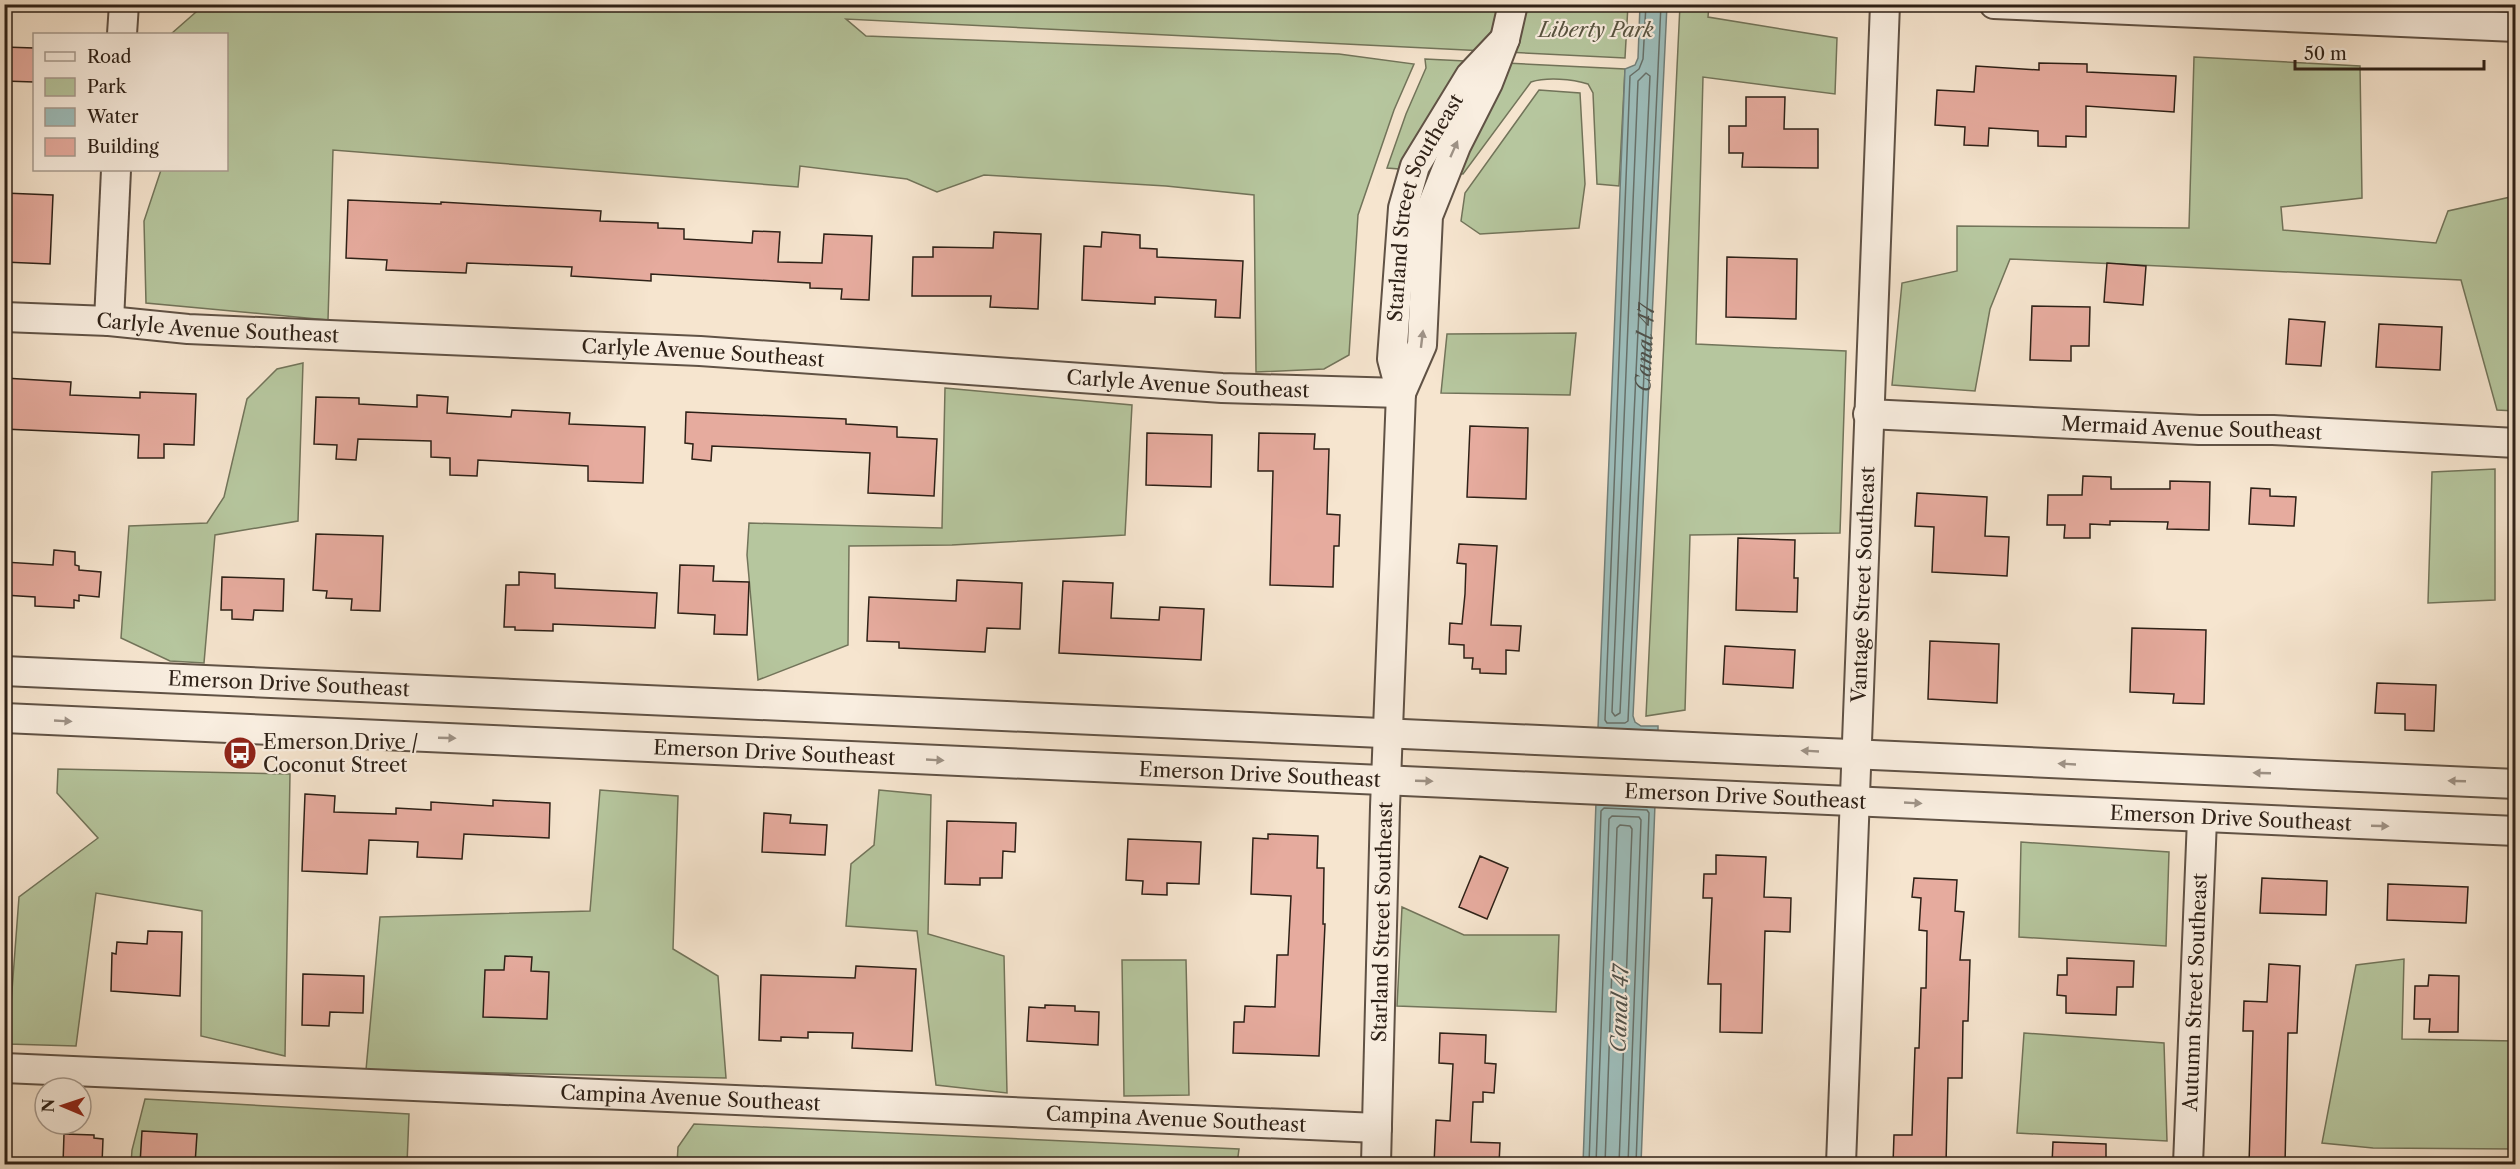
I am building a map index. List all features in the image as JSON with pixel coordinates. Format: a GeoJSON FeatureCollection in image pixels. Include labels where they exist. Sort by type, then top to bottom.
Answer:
{"type":"FeatureCollection","features":[{"type":"Feature","properties":{"kind":"street"},"geometry":{"type":"LineString","coordinates":[[122,33],[124,4]]}},
{"type":"Feature","properties":{"kind":"street","name":"Starland Street Southeast"},"geometry":{"type":"LineString","coordinates":[[1376,1164],[1386,780],[1401,393],[1422,345],[1428,216],[1455,146],[1488,83],[1505,39],[1513,4]]}},
{"type":"Feature","properties":{"kind":"street","name":"Vantage Street Southeast"},"geometry":{"type":"LineString","coordinates":[[1841,1164],[1885,4]]}},
{"type":"Feature","properties":{"kind":"street"},"geometry":{"type":"LineString","coordinates":[[1994,4],[2516,27]]}},
{"type":"Feature","properties":{"kind":"street"},"geometry":{"type":"LineString","coordinates":[[109,321],[116,171]]}},
{"type":"Feature","properties":{"kind":"street","name":"Carlyle Avenue Southeast"},"geometry":{"type":"LineString","coordinates":[[4,317],[109,321],[199,330],[700,351],[1222,388],[1401,393]]}},
{"type":"Feature","properties":{"kind":"street","name":"Mermaid Avenue Southeast"},"geometry":{"type":"LineString","coordinates":[[1868,414],[2516,443]]}},
{"type":"Feature","properties":{"kind":"street","name":"Emerson Drive Southeast"},"geometry":{"type":"LineString","coordinates":[[4,671],[2516,784]]}},
{"type":"Feature","properties":{"kind":"street","name":"Emerson Drive Southeast"},"geometry":{"type":"LineString","coordinates":[[4,718],[1854,800],[2202,819],[2516,831]]}},
{"type":"Feature","properties":{"kind":"street","name":"Autumn Street Southeast"},"geometry":{"type":"LineString","coordinates":[[2188,1164],[2202,819]]}},
{"type":"Feature","properties":{"kind":"street","name":"Campina Avenue Southeast"},"geometry":{"type":"LineString","coordinates":[[4,1068],[1377,1128]]}},
{"type":"Feature","properties":{"kind":"green space","name":"Liberty Park"},"geometry":{"type":"Polygon","coordinates":[[[204,5],[1628,5],[1625,58],[846,19],[866,36],[1339,54],[1414,64],[1394,110],[1358,215],[1349,355],[1324,369],[1256,372],[1254,195],[1166,186],[984,175],[937,192],[907,179],[800,166],[798,187],[333,150],[328,320],[146,303],[144,221],[161,171],[228,171],[228,33],[172,33],[204,5]]]}},
{"type":"Feature","properties":{"kind":"green space"},"geometry":{"type":"Polygon","coordinates":[[[1680,5],[1709,5],[1708,17],[1837,38],[1835,94],[1703,77],[1696,344],[1846,351],[1840,533],[1690,535],[1685,710],[1646,716],[1680,5]]]}},
{"type":"Feature","properties":{"kind":"green space"},"geometry":{"type":"Polygon","coordinates":[[[2194,57],[2360,66],[2362,198],[2281,207],[2283,230],[2436,243],[2448,211],[2515,196],[2515,411],[2497,410],[2461,280],[2010,259],[1990,309],[1975,391],[1892,385],[1902,283],[1957,271],[1957,226],[2189,228],[2194,57]]]}},
{"type":"Feature","properties":{"kind":"green space"},"geometry":{"type":"Polygon","coordinates":[[[1425,59],[1625,69],[1619,186],[1597,184],[1593,93],[1588,84],[1560,79],[1531,82],[1463,174],[1387,168],[1406,114],[1426,68],[1425,59]]]}},
{"type":"Feature","properties":{"kind":"green space"},"geometry":{"type":"Polygon","coordinates":[[[1539,90],[1580,93],[1585,184],[1579,228],[1480,234],[1461,221],[1465,193],[1539,90]]]}},
{"type":"Feature","properties":{"kind":"green space"},"geometry":{"type":"Polygon","coordinates":[[[1576,333],[1570,395],[1441,393],[1447,334],[1576,333]]]}},
{"type":"Feature","properties":{"kind":"green space"},"geometry":{"type":"Polygon","coordinates":[[[303,363],[298,521],[215,535],[204,663],[170,661],[121,638],[129,526],[207,523],[224,497],[247,399],[277,369],[303,363]]]}},
{"type":"Feature","properties":{"kind":"green space"},"geometry":{"type":"Polygon","coordinates":[[[945,388],[1132,405],[1125,535],[952,545],[849,546],[848,645],[758,680],[747,555],[749,523],[942,528],[945,388]]]}},
{"type":"Feature","properties":{"kind":"green space"},"geometry":{"type":"Polygon","coordinates":[[[2495,469],[2495,600],[2428,603],[2432,472],[2495,469]]]}},
{"type":"Feature","properties":{"kind":"green space"},"geometry":{"type":"Polygon","coordinates":[[[58,769],[290,774],[285,1056],[201,1036],[202,911],[96,893],[76,1046],[8,1044],[19,897],[98,838],[57,793],[58,769]]]}},
{"type":"Feature","properties":{"kind":"green space"},"geometry":{"type":"Polygon","coordinates":[[[600,790],[678,796],[673,949],[718,976],[726,1078],[366,1070],[380,917],[590,911],[600,790]]]}},
{"type":"Feature","properties":{"kind":"green space"},"geometry":{"type":"Polygon","coordinates":[[[879,790],[931,795],[928,934],[1004,956],[1007,1093],[936,1085],[917,931],[846,926],[851,864],[874,845],[879,790]]]}},
{"type":"Feature","properties":{"kind":"green space"},"geometry":{"type":"Polygon","coordinates":[[[2021,842],[2169,852],[2166,946],[2019,937],[2021,842]]]}},
{"type":"Feature","properties":{"kind":"green space"},"geometry":{"type":"Polygon","coordinates":[[[1402,907],[1464,935],[1559,935],[1556,1012],[1397,1006],[1402,907]]]}},
{"type":"Feature","properties":{"kind":"green space"},"geometry":{"type":"Polygon","coordinates":[[[2404,959],[2402,1039],[2515,1041],[2515,1149],[2373,1148],[2322,1143],[2356,965],[2404,959]]]}},
{"type":"Feature","properties":{"kind":"green space"},"geometry":{"type":"Polygon","coordinates":[[[1122,960],[1186,960],[1189,1095],[1124,1096],[1122,960]]]}},
{"type":"Feature","properties":{"kind":"green space"},"geometry":{"type":"Polygon","coordinates":[[[2024,1033],[2164,1043],[2167,1141],[2017,1133],[2024,1033]]]}},
{"type":"Feature","properties":{"kind":"green space"},"geometry":{"type":"Polygon","coordinates":[[[145,1099],[409,1114],[407,1164],[131,1164],[132,1150],[145,1099]]]}},
{"type":"Feature","properties":{"kind":"green space"},"geometry":{"type":"Polygon","coordinates":[[[694,1124],[1239,1149],[1237,1164],[677,1164],[678,1147],[694,1124]]]}},
{"type":"Feature","properties":{"kind":"water","name":"Canal 47"},"geometry":{"type":"Polygon","coordinates":[[[1640,5],[1667,5],[1633,716],[1635,722],[1641,726],[1658,726],[1658,731],[1598,728],[1625,69],[1635,65],[1638,58],[1640,5]]]}},
{"type":"Feature","properties":{"kind":"water","name":"Canal 47"},"geometry":{"type":"Polygon","coordinates":[[[1596,802],[1655,804],[1641,1164],[1583,1164],[1596,802]]]}},
{"type":"Feature","properties":{"kind":"building"},"geometry":{"type":"Polygon","coordinates":[[[4,47],[33,48],[33,82],[4,81],[4,47]]]}},
{"type":"Feature","properties":{"kind":"building"},"geometry":{"type":"Polygon","coordinates":[[[2039,63],[2087,64],[2087,72],[2176,76],[2174,112],[2086,106],[2086,137],[2066,136],[2066,147],[2038,146],[2038,131],[1989,128],[1988,146],[1964,145],[1965,127],[1935,125],[1937,90],[1974,92],[1976,66],[2039,70],[2039,63]]]}},
{"type":"Feature","properties":{"kind":"building"},"geometry":{"type":"Polygon","coordinates":[[[1746,97],[1785,97],[1784,129],[1818,129],[1818,168],[1742,167],[1743,153],[1729,153],[1729,126],[1746,126],[1746,97]]]}},
{"type":"Feature","properties":{"kind":"building"},"geometry":{"type":"Polygon","coordinates":[[[4,193],[53,195],[50,264],[4,262],[4,193]]]}},
{"type":"Feature","properties":{"kind":"building"},"geometry":{"type":"Polygon","coordinates":[[[348,200],[441,204],[441,202],[601,211],[600,221],[658,223],[658,228],[684,229],[684,239],[752,243],[753,231],[780,232],[778,262],[822,263],[824,234],[872,236],[869,300],[841,299],[842,289],[810,288],[810,283],[651,274],[651,281],[571,276],[572,267],[467,263],[466,273],[386,270],[387,260],[346,258],[348,200]]]}},
{"type":"Feature","properties":{"kind":"building"},"geometry":{"type":"Polygon","coordinates":[[[994,232],[1041,234],[1038,309],[990,307],[991,296],[912,296],[913,257],[933,257],[933,247],[993,248],[994,232]]]}},
{"type":"Feature","properties":{"kind":"building"},"geometry":{"type":"Polygon","coordinates":[[[1102,232],[1140,235],[1140,248],[1157,249],[1157,257],[1243,261],[1240,318],[1215,317],[1216,300],[1155,297],[1155,304],[1082,300],[1084,246],[1101,247],[1102,232]]]}},
{"type":"Feature","properties":{"kind":"building"},"geometry":{"type":"Polygon","coordinates":[[[1727,257],[1797,259],[1796,319],[1726,317],[1727,257]]]}},
{"type":"Feature","properties":{"kind":"building"},"geometry":{"type":"Polygon","coordinates":[[[2107,263],[2146,266],[2143,305],[2104,302],[2107,263]]]}},
{"type":"Feature","properties":{"kind":"building"},"geometry":{"type":"Polygon","coordinates":[[[2032,306],[2090,307],[2089,346],[2071,346],[2071,361],[2030,360],[2032,306]]]}},
{"type":"Feature","properties":{"kind":"building"},"geometry":{"type":"Polygon","coordinates":[[[2289,319],[2325,322],[2321,366],[2286,364],[2289,319]]]}},
{"type":"Feature","properties":{"kind":"building"},"geometry":{"type":"Polygon","coordinates":[[[2379,324],[2442,327],[2440,370],[2376,367],[2379,324]]]}},
{"type":"Feature","properties":{"kind":"building"},"geometry":{"type":"Polygon","coordinates":[[[4,378],[71,382],[70,395],[140,398],[140,392],[196,394],[194,445],[164,444],[164,458],[138,458],[139,435],[4,429],[4,378]]]}},
{"type":"Feature","properties":{"kind":"building"},"geometry":{"type":"Polygon","coordinates":[[[417,395],[448,397],[447,413],[511,417],[512,410],[570,413],[569,424],[645,427],[643,483],[588,481],[588,466],[478,460],[477,476],[450,475],[450,458],[431,457],[431,441],[358,439],[356,460],[336,459],[337,445],[314,444],[316,397],[359,398],[359,404],[417,407],[417,395]]]}},
{"type":"Feature","properties":{"kind":"building"},"geometry":{"type":"Polygon","coordinates":[[[686,412],[846,419],[846,424],[897,427],[897,437],[937,439],[934,496],[868,493],[870,453],[712,446],[711,461],[692,459],[693,444],[685,443],[686,412]]]}},
{"type":"Feature","properties":{"kind":"building"},"geometry":{"type":"Polygon","coordinates":[[[1470,426],[1528,428],[1526,499],[1467,497],[1470,426]]]}},
{"type":"Feature","properties":{"kind":"building"},"geometry":{"type":"Polygon","coordinates":[[[1147,433],[1212,435],[1211,487],[1146,485],[1147,433]]]}},
{"type":"Feature","properties":{"kind":"building"},"geometry":{"type":"Polygon","coordinates":[[[1259,433],[1315,434],[1314,449],[1329,449],[1327,514],[1340,515],[1339,546],[1334,546],[1333,587],[1270,585],[1273,471],[1258,471],[1259,433]]]}},
{"type":"Feature","properties":{"kind":"building"},"geometry":{"type":"Polygon","coordinates":[[[2083,476],[2111,477],[2111,489],[2170,489],[2170,481],[2210,482],[2209,530],[2167,529],[2168,522],[2110,521],[2110,525],[2090,524],[2090,538],[2064,538],[2065,525],[2047,525],[2048,495],[2082,495],[2083,476]]]}},
{"type":"Feature","properties":{"kind":"building"},"geometry":{"type":"Polygon","coordinates":[[[2251,488],[2270,489],[2270,496],[2296,497],[2294,526],[2249,524],[2251,488]]]}},
{"type":"Feature","properties":{"kind":"building"},"geometry":{"type":"Polygon","coordinates":[[[1917,493],[1987,497],[1985,536],[2009,537],[2007,576],[1932,572],[1934,527],[1915,526],[1917,493]]]}},
{"type":"Feature","properties":{"kind":"building"},"geometry":{"type":"Polygon","coordinates":[[[316,534],[383,536],[380,611],[351,610],[352,599],[326,598],[327,591],[313,590],[316,534]]]}},
{"type":"Feature","properties":{"kind":"building"},"geometry":{"type":"Polygon","coordinates":[[[1738,538],[1795,540],[1794,578],[1798,578],[1797,612],[1736,610],[1738,538]]]}},
{"type":"Feature","properties":{"kind":"building"},"geometry":{"type":"Polygon","coordinates":[[[1459,544],[1497,546],[1491,625],[1521,626],[1519,651],[1506,650],[1506,674],[1480,673],[1480,669],[1472,669],[1473,658],[1464,658],[1464,645],[1449,644],[1450,623],[1462,624],[1465,594],[1466,564],[1457,563],[1459,544]]]}},
{"type":"Feature","properties":{"kind":"building"},"geometry":{"type":"Polygon","coordinates":[[[54,550],[75,552],[75,565],[79,566],[79,570],[101,572],[99,597],[79,595],[79,601],[74,600],[74,608],[35,606],[35,597],[4,595],[4,562],[53,565],[54,550]]]}},
{"type":"Feature","properties":{"kind":"building"},"geometry":{"type":"Polygon","coordinates":[[[680,565],[714,566],[713,581],[749,582],[747,635],[714,634],[715,615],[678,613],[680,565]]]}},
{"type":"Feature","properties":{"kind":"building"},"geometry":{"type":"Polygon","coordinates":[[[519,572],[555,574],[555,588],[657,593],[655,628],[553,624],[553,631],[515,630],[515,627],[504,627],[506,585],[519,585],[519,572]]]}},
{"type":"Feature","properties":{"kind":"building"},"geometry":{"type":"Polygon","coordinates":[[[222,577],[284,579],[283,611],[254,610],[253,620],[232,619],[232,610],[221,610],[222,577]]]}},
{"type":"Feature","properties":{"kind":"building"},"geometry":{"type":"Polygon","coordinates":[[[957,580],[1022,583],[1020,629],[987,628],[985,652],[899,648],[899,642],[867,641],[869,597],[956,601],[957,580]]]}},
{"type":"Feature","properties":{"kind":"building"},"geometry":{"type":"Polygon","coordinates":[[[1063,581],[1113,583],[1111,618],[1159,620],[1160,607],[1204,609],[1201,660],[1059,653],[1063,581]]]}},
{"type":"Feature","properties":{"kind":"building"},"geometry":{"type":"Polygon","coordinates":[[[2132,628],[2206,630],[2204,704],[2173,703],[2174,694],[2130,692],[2132,628]]]}},
{"type":"Feature","properties":{"kind":"building"},"geometry":{"type":"Polygon","coordinates":[[[1930,641],[1999,644],[1997,703],[1928,699],[1930,641]]]}},
{"type":"Feature","properties":{"kind":"building"},"geometry":{"type":"Polygon","coordinates":[[[1725,646],[1795,650],[1793,688],[1723,684],[1725,646]]]}},
{"type":"Feature","properties":{"kind":"building"},"geometry":{"type":"Polygon","coordinates":[[[2377,683],[2436,685],[2434,731],[2405,730],[2405,714],[2375,713],[2377,683]]]}},
{"type":"Feature","properties":{"kind":"building"},"geometry":{"type":"Polygon","coordinates":[[[305,794],[335,796],[334,812],[396,814],[396,808],[431,810],[431,802],[493,806],[493,800],[550,803],[549,838],[464,834],[462,859],[417,857],[418,842],[369,840],[367,874],[302,871],[305,794]]]}},
{"type":"Feature","properties":{"kind":"building"},"geometry":{"type":"Polygon","coordinates":[[[764,813],[791,815],[790,823],[827,825],[825,855],[762,852],[764,813]]]}},
{"type":"Feature","properties":{"kind":"building"},"geometry":{"type":"Polygon","coordinates":[[[947,821],[1016,823],[1015,852],[1003,851],[1002,878],[980,878],[980,885],[945,884],[947,821]]]}},
{"type":"Feature","properties":{"kind":"building"},"geometry":{"type":"Polygon","coordinates":[[[1268,834],[1318,836],[1317,868],[1324,868],[1323,924],[1325,924],[1319,1056],[1233,1053],[1234,1022],[1244,1022],[1245,1006],[1275,1007],[1277,955],[1288,955],[1291,896],[1251,894],[1253,838],[1268,839],[1268,834]]]}},
{"type":"Feature","properties":{"kind":"building"},"geometry":{"type":"Polygon","coordinates":[[[1128,839],[1201,842],[1199,884],[1167,883],[1167,895],[1142,894],[1143,881],[1126,880],[1128,839]]]}},
{"type":"Feature","properties":{"kind":"building"},"geometry":{"type":"Polygon","coordinates":[[[1716,855],[1766,857],[1764,897],[1791,898],[1790,932],[1765,931],[1762,1033],[1720,1032],[1721,984],[1708,984],[1712,898],[1703,898],[1704,874],[1716,874],[1716,855]]]}},
{"type":"Feature","properties":{"kind":"building"},"geometry":{"type":"Polygon","coordinates":[[[1480,856],[1508,868],[1487,919],[1459,907],[1480,856]]]}},
{"type":"Feature","properties":{"kind":"building"},"geometry":{"type":"Polygon","coordinates":[[[1914,878],[1957,880],[1955,911],[1964,912],[1960,960],[1970,960],[1968,1021],[1963,1021],[1962,1078],[1948,1078],[1946,1164],[1893,1164],[1894,1135],[1912,1135],[1915,1048],[1919,1048],[1921,988],[1926,988],[1927,931],[1919,930],[1921,898],[1912,897],[1914,878]]]}},
{"type":"Feature","properties":{"kind":"building"},"geometry":{"type":"Polygon","coordinates":[[[2262,878],[2327,881],[2326,915],[2260,913],[2262,878]]]}},
{"type":"Feature","properties":{"kind":"building"},"geometry":{"type":"Polygon","coordinates":[[[2388,884],[2468,887],[2466,923],[2387,920],[2388,884]]]}},
{"type":"Feature","properties":{"kind":"building"},"geometry":{"type":"Polygon","coordinates":[[[148,931],[182,932],[180,996],[111,991],[112,953],[116,954],[117,942],[147,944],[148,931]]]}},
{"type":"Feature","properties":{"kind":"building"},"geometry":{"type":"Polygon","coordinates":[[[505,956],[532,957],[531,971],[549,972],[547,1019],[483,1017],[485,970],[504,970],[505,956]]]}},
{"type":"Feature","properties":{"kind":"building"},"geometry":{"type":"Polygon","coordinates":[[[2067,958],[2134,961],[2133,987],[2117,987],[2116,1015],[2066,1013],[2066,996],[2057,995],[2058,975],[2067,975],[2067,958]]]}},
{"type":"Feature","properties":{"kind":"building"},"geometry":{"type":"Polygon","coordinates":[[[2269,964],[2300,966],[2297,1033],[2288,1033],[2285,1164],[2249,1164],[2253,1031],[2243,1031],[2244,1001],[2267,1002],[2269,964]]]}},
{"type":"Feature","properties":{"kind":"building"},"geometry":{"type":"Polygon","coordinates":[[[856,966],[916,969],[912,1051],[852,1048],[853,1033],[808,1032],[808,1038],[781,1037],[781,1041],[759,1040],[761,975],[855,978],[856,966]]]}},
{"type":"Feature","properties":{"kind":"building"},"geometry":{"type":"Polygon","coordinates":[[[303,974],[364,976],[363,1013],[330,1012],[329,1026],[302,1025],[303,974]]]}},
{"type":"Feature","properties":{"kind":"building"},"geometry":{"type":"Polygon","coordinates":[[[2429,975],[2459,976],[2458,1032],[2429,1032],[2430,1019],[2414,1019],[2415,986],[2428,986],[2429,975]]]}},
{"type":"Feature","properties":{"kind":"building"},"geometry":{"type":"Polygon","coordinates":[[[1045,1005],[1075,1006],[1075,1011],[1099,1012],[1098,1045],[1027,1041],[1029,1007],[1045,1008],[1045,1005]]]}},
{"type":"Feature","properties":{"kind":"building"},"geometry":{"type":"Polygon","coordinates":[[[1440,1033],[1486,1035],[1485,1063],[1496,1064],[1494,1093],[1483,1092],[1483,1102],[1473,1102],[1471,1142],[1500,1143],[1499,1164],[1434,1164],[1436,1120],[1450,1121],[1453,1064],[1439,1063],[1440,1033]]]}},
{"type":"Feature","properties":{"kind":"building"},"geometry":{"type":"Polygon","coordinates":[[[142,1131],[197,1134],[195,1164],[140,1164],[142,1131]]]}},
{"type":"Feature","properties":{"kind":"building"},"geometry":{"type":"Polygon","coordinates":[[[94,1135],[94,1138],[103,1139],[102,1164],[63,1164],[64,1136],[94,1135]]]}},
{"type":"Feature","properties":{"kind":"building"},"geometry":{"type":"Polygon","coordinates":[[[2053,1142],[2106,1144],[2106,1164],[2052,1164],[2053,1142]]]}},
{"type":"Feature","properties":{"kind":"place","name":"Emerson Drive / Coconut Street"},"geometry":{"type":"Point","coordinates":[240,753]}}]}
